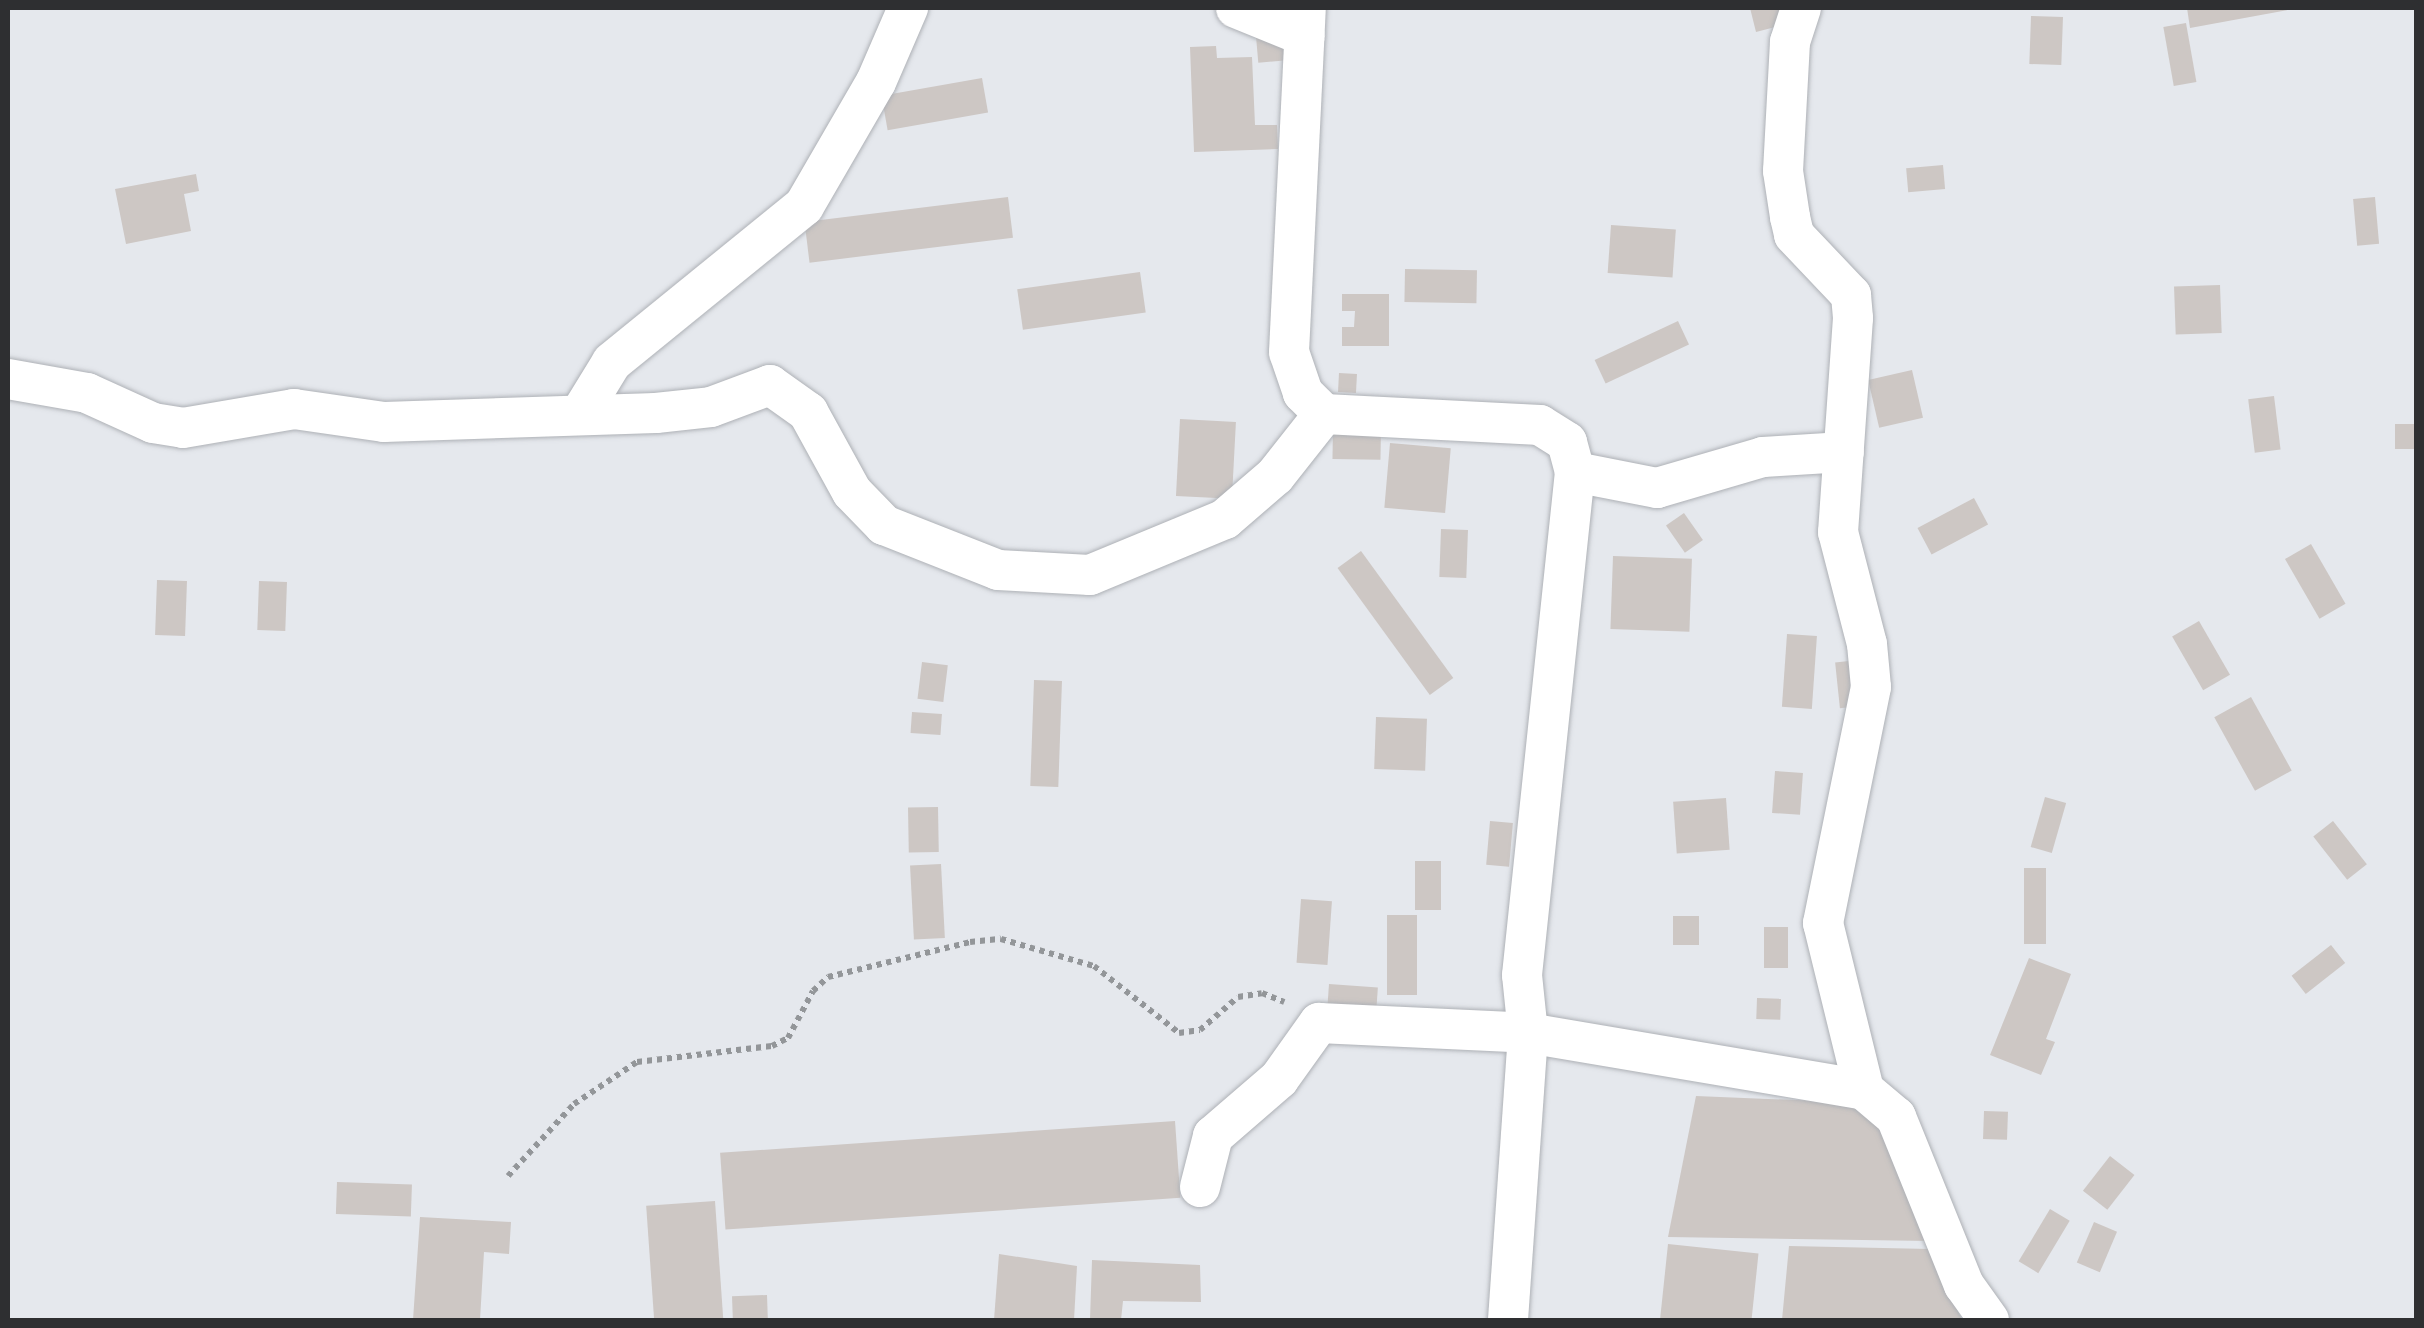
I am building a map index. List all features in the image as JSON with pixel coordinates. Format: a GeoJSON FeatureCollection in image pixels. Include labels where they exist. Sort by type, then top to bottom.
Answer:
{"type":"FeatureCollection","features":[{"type":"Feature","properties":{"kind":"street"},"geometry":{"type":"LineString","coordinates":[[582,411],[612,362],[804,206],[876,82],[908,8]]}},
{"type":"Feature","properties":{"kind":"street"},"geometry":{"type":"LineString","coordinates":[[1236,8],[1306,22],[1289,352],[1303,393],[1324,414],[1540,425],[1567,442],[1575,472],[1522,974],[1528,1032],[1508,1320]]}},
{"type":"Feature","properties":{"kind":"street"},"geometry":{"type":"LineString","coordinates":[[1801,8],[1790,42],[1783,171],[1794,234],[1850,295],[1838,532],[1868,644],[1871,686],[1823,924],[1864,1090]]}},
{"type":"Feature","properties":{"kind":"street"},"geometry":{"type":"LineString","coordinates":[[8,379],[88,393],[152,423],[183,428],[294,408],[384,422],[711,407],[770,385],[808,412],[852,492],[884,525],[998,570],[1090,576],[1225,519],[1275,476],[1324,414]]}},
{"type":"Feature","properties":{"kind":"street"},"geometry":{"type":"LineString","coordinates":[[1575,472],[1657,488],[1763,457],[1844,452]]}},
{"type":"Feature","properties":{"kind":"street"},"geometry":{"type":"LineString","coordinates":[[1200,1187],[1213,1136],[1279,1079],[1319,1022],[1528,1032],[1864,1090],[1896,1117],[1964,1285],[1989,1320]]}},
{"type":"Feature","properties":{"kind":"path"},"geometry":{"type":"LineString","coordinates":[[508,1176],[574,1104],[638,1062],[772,1046],[788,1038],[813,990],[828,977],[970,942],[1001,939],[1094,966],[1179,1033],[1200,1030],[1238,997],[1262,994],[1319,1022]]}},
{"type":"Feature","properties":{"kind":"building"},"geometry":{"type":"Polygon","coordinates":[[[1750,8],[1780,8],[1783,25],[1756,32],[1750,8]]]}},
{"type":"Feature","properties":{"kind":"building"},"geometry":{"type":"Polygon","coordinates":[[[2187,8],[2292,8],[2293,9],[2190,28],[2187,8]]]}},
{"type":"Feature","properties":{"kind":"building"},"geometry":{"type":"Polygon","coordinates":[[[2031,16],[2063,17],[2061,65],[2029,64],[2031,16]]]}},
{"type":"Feature","properties":{"kind":"building"},"geometry":{"type":"Polygon","coordinates":[[[2186,23],[2196,82],[2174,86],[2163,27],[2186,23]]]}},
{"type":"Feature","properties":{"kind":"building"},"geometry":{"type":"Polygon","coordinates":[[[1288,35],[1290,60],[1258,63],[1256,38],[1288,35]]]}},
{"type":"Feature","properties":{"kind":"building"},"geometry":{"type":"Polygon","coordinates":[[[1216,46],[1217,58],[1252,57],[1255,125],[1277,125],[1278,149],[1194,152],[1190,47],[1216,46]]]}},
{"type":"Feature","properties":{"kind":"building"},"geometry":{"type":"Polygon","coordinates":[[[982,78],[988,112],[888,130],[882,96],[982,78]]]}},
{"type":"Feature","properties":{"kind":"building"},"geometry":{"type":"Polygon","coordinates":[[[1943,165],[1945,189],[1908,192],[1906,168],[1943,165]]]}},
{"type":"Feature","properties":{"kind":"building"},"geometry":{"type":"Polygon","coordinates":[[[196,174],[199,191],[184,194],[191,231],[126,244],[115,189],[196,174]]]}},
{"type":"Feature","properties":{"kind":"building"},"geometry":{"type":"Polygon","coordinates":[[[1008,197],[1013,238],[810,263],[805,222],[1008,197]]]}},
{"type":"Feature","properties":{"kind":"building"},"geometry":{"type":"Polygon","coordinates":[[[2375,197],[2379,244],[2357,246],[2353,199],[2375,197]]]}},
{"type":"Feature","properties":{"kind":"building"},"geometry":{"type":"Polygon","coordinates":[[[1611,225],[1676,230],[1672,277],[1608,273],[1611,225]]]}},
{"type":"Feature","properties":{"kind":"building"},"geometry":{"type":"Polygon","coordinates":[[[1405,269],[1477,270],[1476,303],[1404,302],[1405,269]]]}},
{"type":"Feature","properties":{"kind":"building"},"geometry":{"type":"Polygon","coordinates":[[[1140,272],[1146,313],[1023,330],[1017,289],[1140,272]]]}},
{"type":"Feature","properties":{"kind":"building"},"geometry":{"type":"Polygon","coordinates":[[[2220,285],[2222,333],[2176,335],[2174,287],[2220,285]]]}},
{"type":"Feature","properties":{"kind":"building"},"geometry":{"type":"Polygon","coordinates":[[[1342,294],[1389,294],[1389,346],[1342,346],[1342,327],[1354,327],[1355,311],[1342,311],[1342,294]]]}},
{"type":"Feature","properties":{"kind":"building"},"geometry":{"type":"Polygon","coordinates":[[[1678,321],[1689,345],[1606,383],[1595,360],[1678,321]]]}},
{"type":"Feature","properties":{"kind":"building"},"geometry":{"type":"Polygon","coordinates":[[[1912,370],[1923,418],[1879,428],[1868,380],[1912,370]]]}},
{"type":"Feature","properties":{"kind":"building"},"geometry":{"type":"Polygon","coordinates":[[[1339,373],[1357,374],[1356,393],[1338,392],[1339,373]]]}},
{"type":"Feature","properties":{"kind":"building"},"geometry":{"type":"Polygon","coordinates":[[[2274,396],[2281,450],[2255,453],[2248,399],[2274,396]]]}},
{"type":"Feature","properties":{"kind":"building"},"geometry":{"type":"Polygon","coordinates":[[[1180,419],[1236,422],[1232,499],[1176,496],[1180,419]]]}},
{"type":"Feature","properties":{"kind":"building"},"geometry":{"type":"Polygon","coordinates":[[[2395,424],[2416,424],[2416,449],[2395,449],[2395,424]]]}},
{"type":"Feature","properties":{"kind":"building"},"geometry":{"type":"Polygon","coordinates":[[[1333,428],[1381,429],[1380,460],[1332,459],[1333,428]]]}},
{"type":"Feature","properties":{"kind":"building"},"geometry":{"type":"Polygon","coordinates":[[[1390,443],[1451,448],[1445,513],[1384,508],[1390,443]]]}},
{"type":"Feature","properties":{"kind":"building"},"geometry":{"type":"Polygon","coordinates":[[[1974,498],[1988,524],[1932,555],[1917,528],[1974,498]]]}},
{"type":"Feature","properties":{"kind":"building"},"geometry":{"type":"Polygon","coordinates":[[[1684,513],[1703,540],[1685,553],[1666,526],[1684,513]]]}},
{"type":"Feature","properties":{"kind":"building"},"geometry":{"type":"Polygon","coordinates":[[[1441,529],[1468,530],[1466,578],[1439,577],[1441,529]]]}},
{"type":"Feature","properties":{"kind":"building"},"geometry":{"type":"Polygon","coordinates":[[[2311,544],[2346,604],[2320,619],[2285,559],[2311,544]]]}},
{"type":"Feature","properties":{"kind":"building"},"geometry":{"type":"Polygon","coordinates":[[[1361,551],[1453,678],[1430,695],[1338,568],[1361,551]]]}},
{"type":"Feature","properties":{"kind":"building"},"geometry":{"type":"Polygon","coordinates":[[[1613,556],[1692,559],[1689,632],[1610,629],[1613,556]]]}},
{"type":"Feature","properties":{"kind":"building"},"geometry":{"type":"Polygon","coordinates":[[[157,580],[187,581],[185,636],[155,635],[157,580]]]}},
{"type":"Feature","properties":{"kind":"building"},"geometry":{"type":"Polygon","coordinates":[[[259,581],[287,582],[285,631],[257,630],[259,581]]]}},
{"type":"Feature","properties":{"kind":"building"},"geometry":{"type":"Polygon","coordinates":[[[2199,621],[2230,675],[2203,690],[2172,637],[2199,621]]]}},
{"type":"Feature","properties":{"kind":"building"},"geometry":{"type":"Polygon","coordinates":[[[1787,634],[1817,636],[1812,709],[1782,707],[1787,634]]]}},
{"type":"Feature","properties":{"kind":"building"},"geometry":{"type":"Polygon","coordinates":[[[1858,660],[1863,706],[1840,708],[1835,662],[1858,660]]]}},
{"type":"Feature","properties":{"kind":"building"},"geometry":{"type":"Polygon","coordinates":[[[922,662],[948,665],[943,702],[917,699],[922,662]]]}},
{"type":"Feature","properties":{"kind":"building"},"geometry":{"type":"Polygon","coordinates":[[[1034,680],[1062,681],[1058,787],[1030,786],[1034,680]]]}},
{"type":"Feature","properties":{"kind":"building"},"geometry":{"type":"Polygon","coordinates":[[[2251,697],[2292,770],[2255,791],[2214,717],[2251,697]]]}},
{"type":"Feature","properties":{"kind":"building"},"geometry":{"type":"Polygon","coordinates":[[[912,712],[942,714],[940,735],[911,733],[912,712]]]}},
{"type":"Feature","properties":{"kind":"building"},"geometry":{"type":"Polygon","coordinates":[[[1376,717],[1427,719],[1425,771],[1374,769],[1376,717]]]}},
{"type":"Feature","properties":{"kind":"building"},"geometry":{"type":"Polygon","coordinates":[[[1775,771],[1803,773],[1800,815],[1772,813],[1775,771]]]}},
{"type":"Feature","properties":{"kind":"building"},"geometry":{"type":"Polygon","coordinates":[[[2045,797],[2066,803],[2052,853],[2031,847],[2045,797]]]}},
{"type":"Feature","properties":{"kind":"building"},"geometry":{"type":"Polygon","coordinates":[[[1726,798],[1730,850],[1677,854],[1673,802],[1726,798]]]}},
{"type":"Feature","properties":{"kind":"building"},"geometry":{"type":"Polygon","coordinates":[[[938,807],[939,852],[909,853],[908,808],[938,807]]]}},
{"type":"Feature","properties":{"kind":"building"},"geometry":{"type":"Polygon","coordinates":[[[1490,821],[1513,823],[1509,867],[1486,865],[1490,821]]]}},
{"type":"Feature","properties":{"kind":"building"},"geometry":{"type":"Polygon","coordinates":[[[2333,821],[2367,864],[2347,880],[2313,836],[2333,821]]]}},
{"type":"Feature","properties":{"kind":"building"},"geometry":{"type":"Polygon","coordinates":[[[1415,861],[1441,861],[1441,910],[1415,910],[1415,861]]]}},
{"type":"Feature","properties":{"kind":"building"},"geometry":{"type":"Polygon","coordinates":[[[941,864],[945,938],[914,940],[910,866],[941,864]]]}},
{"type":"Feature","properties":{"kind":"building"},"geometry":{"type":"Polygon","coordinates":[[[2024,868],[2046,868],[2046,944],[2024,944],[2024,868]]]}},
{"type":"Feature","properties":{"kind":"building"},"geometry":{"type":"Polygon","coordinates":[[[1301,899],[1332,901],[1327,965],[1297,963],[1301,899]]]}},
{"type":"Feature","properties":{"kind":"building"},"geometry":{"type":"Polygon","coordinates":[[[1387,915],[1417,915],[1417,995],[1387,995],[1387,915]]]}},
{"type":"Feature","properties":{"kind":"building"},"geometry":{"type":"Polygon","coordinates":[[[1673,916],[1699,916],[1699,945],[1673,945],[1673,916]]]}},
{"type":"Feature","properties":{"kind":"building"},"geometry":{"type":"Polygon","coordinates":[[[1764,927],[1788,927],[1788,968],[1764,968],[1764,927]]]}},
{"type":"Feature","properties":{"kind":"building"},"geometry":{"type":"Polygon","coordinates":[[[2331,945],[2345,963],[2306,994],[2292,976],[2331,945]]]}},
{"type":"Feature","properties":{"kind":"building"},"geometry":{"type":"Polygon","coordinates":[[[2029,958],[2071,974],[2046,1039],[2055,1042],[2041,1075],[1990,1055],[2029,958]]]}},
{"type":"Feature","properties":{"kind":"building"},"geometry":{"type":"Polygon","coordinates":[[[1329,984],[1378,987],[1376,1012],[1327,1009],[1329,984]]]}},
{"type":"Feature","properties":{"kind":"building"},"geometry":{"type":"Polygon","coordinates":[[[1757,998],[1781,999],[1780,1020],[1756,1019],[1757,998]]]}},
{"type":"Feature","properties":{"kind":"building"},"geometry":{"type":"Polygon","coordinates":[[[1696,1096],[1869,1103],[1930,1241],[1668,1237],[1696,1096]]]}},
{"type":"Feature","properties":{"kind":"building"},"geometry":{"type":"Polygon","coordinates":[[[1984,1111],[2008,1112],[2007,1140],[1983,1139],[1984,1111]]]}},
{"type":"Feature","properties":{"kind":"building"},"geometry":{"type":"Polygon","coordinates":[[[1175,1121],[1180,1198],[725,1230],[720,1153],[1175,1121]]]}},
{"type":"Feature","properties":{"kind":"building"},"geometry":{"type":"Polygon","coordinates":[[[2110,1156],[2134,1175],[2107,1210],[2083,1191],[2110,1156]]]}},
{"type":"Feature","properties":{"kind":"building"},"geometry":{"type":"Polygon","coordinates":[[[337,1182],[412,1185],[411,1217],[336,1214],[337,1182]]]}},
{"type":"Feature","properties":{"kind":"building"},"geometry":{"type":"Polygon","coordinates":[[[715,1201],[723,1320],[654,1320],[646,1206],[715,1201]]]}},
{"type":"Feature","properties":{"kind":"building"},"geometry":{"type":"Polygon","coordinates":[[[2050,1209],[2070,1221],[2038,1273],[2019,1261],[2050,1209]]]}},
{"type":"Feature","properties":{"kind":"building"},"geometry":{"type":"Polygon","coordinates":[[[420,1217],[511,1222],[509,1254],[484,1252],[480,1320],[413,1320],[420,1217]]]}},
{"type":"Feature","properties":{"kind":"building"},"geometry":{"type":"Polygon","coordinates":[[[2094,1222],[2117,1232],[2100,1272],[2077,1263],[2094,1222]]]}},
{"type":"Feature","properties":{"kind":"building"},"geometry":{"type":"Polygon","coordinates":[[[1668,1244],[1759,1254],[1752,1320],[1660,1320],[1668,1244]]]}},
{"type":"Feature","properties":{"kind":"building"},"geometry":{"type":"Polygon","coordinates":[[[1789,1246],[1930,1249],[1962,1320],[1782,1320],[1789,1246]]]}},
{"type":"Feature","properties":{"kind":"building"},"geometry":{"type":"Polygon","coordinates":[[[999,1254],[1077,1266],[1074,1320],[994,1320],[999,1254]]]}},
{"type":"Feature","properties":{"kind":"building"},"geometry":{"type":"Polygon","coordinates":[[[1092,1260],[1200,1265],[1201,1302],[1123,1301],[1121,1320],[1090,1320],[1092,1260]]]}},
{"type":"Feature","properties":{"kind":"building"},"geometry":{"type":"Polygon","coordinates":[[[767,1295],[768,1320],[733,1320],[732,1296],[767,1295]]]}}]}
